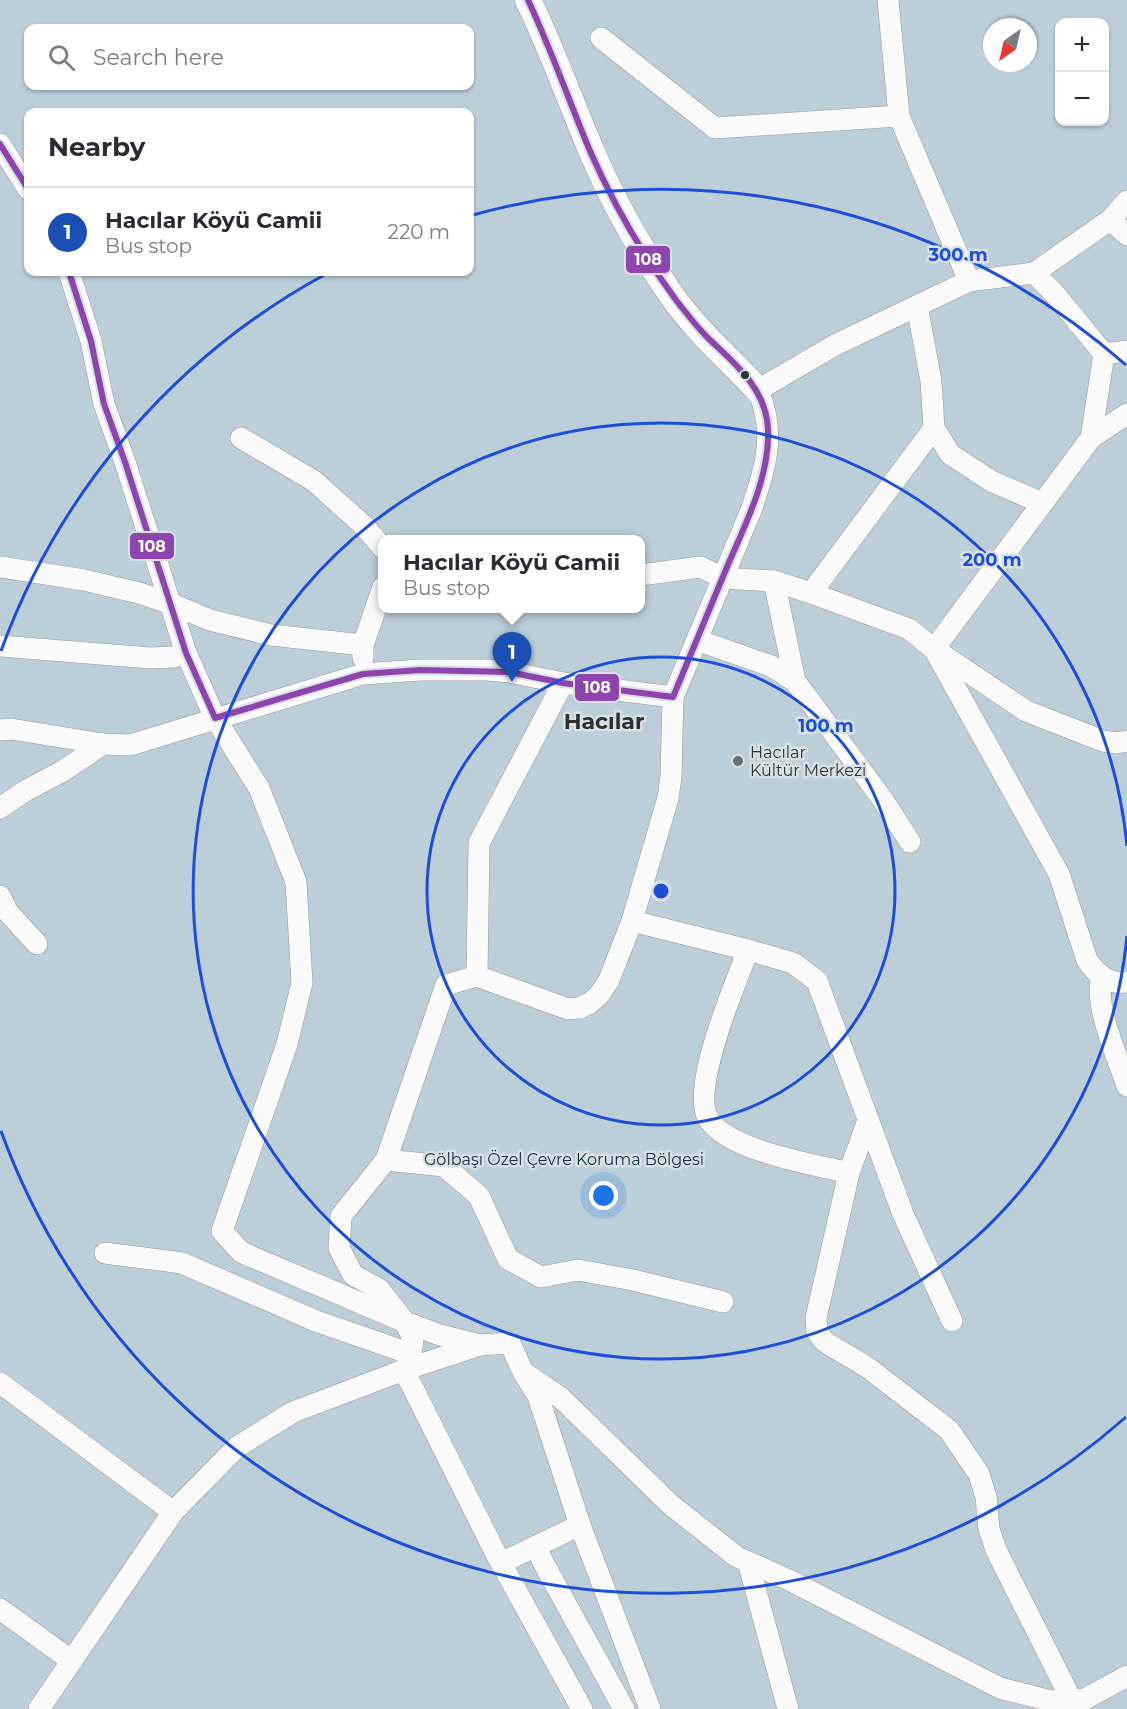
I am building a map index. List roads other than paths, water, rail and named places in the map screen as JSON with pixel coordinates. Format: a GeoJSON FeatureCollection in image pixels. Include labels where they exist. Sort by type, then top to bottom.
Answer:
{"type":"FeatureCollection","features":[{"type":"Feature","properties":{"kind":"main road"},"geometry":{"type":"LineString","coordinates":[[528,0],[558,66],[592,154],[618,206],[653,267],[684,312],[758,390]]}},
{"type":"Feature","properties":{"kind":"street"},"geometry":{"type":"LineString","coordinates":[[888,0],[898,116],[969,281]]}},
{"type":"Feature","properties":{"kind":"street"},"geometry":{"type":"LineString","coordinates":[[601,38],[715,128],[898,116]]}},
{"type":"Feature","properties":{"kind":"street"},"geometry":{"type":"LineString","coordinates":[[0,144],[24,183]]}},
{"type":"Feature","properties":{"kind":"street"},"geometry":{"type":"LineString","coordinates":[[582,1709],[501,1563],[408,1362],[413,1339],[405,1322],[379,1289],[353,1275],[339,1248],[341,1216],[386,1160],[446,985],[477,976],[568,1010],[590,1004],[609,980],[632,921],[668,798],[671,776],[673,697],[752,508],[766,461],[767,415],[758,390],[835,345],[969,281],[1034,273],[1110,220],[1127,201]]}},
{"type":"Feature","properties":{"kind":"street"},"geometry":{"type":"LineString","coordinates":[[1110,220],[1127,235]]}},
{"type":"Feature","properties":{"kind":"street"},"geometry":{"type":"LineString","coordinates":[[1034,273],[1054,293],[1104,354],[1091,438]]}},
{"type":"Feature","properties":{"kind":"street"},"geometry":{"type":"LineString","coordinates":[[70,276],[91,341],[104,404],[125,462],[186,653],[215,718],[259,788],[296,882],[302,983],[287,1044],[222,1231],[241,1252],[405,1322],[440,1335],[480,1345]]}},
{"type":"Feature","properties":{"kind":"street"},"geometry":{"type":"LineString","coordinates":[[916,306],[931,381],[934,428],[950,454],[991,481],[1042,503]]}},
{"type":"Feature","properties":{"kind":"street"},"geometry":{"type":"LineString","coordinates":[[1104,354],[1127,351]]}},
{"type":"Feature","properties":{"kind":"street"},"geometry":{"type":"LineString","coordinates":[[934,649],[1091,438],[1127,414]]}},
{"type":"Feature","properties":{"kind":"street"},"geometry":{"type":"LineString","coordinates":[[811,593],[934,428]]}},
{"type":"Feature","properties":{"kind":"street"},"geometry":{"type":"LineString","coordinates":[[241,438],[314,481],[363,525],[378,543]]}},
{"type":"Feature","properties":{"kind":"street"},"geometry":{"type":"LineString","coordinates":[[1,567],[84,580],[169,603],[210,620],[271,635],[363,645]]}},
{"type":"Feature","properties":{"kind":"street"},"geometry":{"type":"LineString","coordinates":[[645,574],[700,567],[723,578],[774,581],[811,593],[909,629],[934,649],[1026,711],[1103,741],[1117,744],[1127,741]]}},
{"type":"Feature","properties":{"kind":"street"},"geometry":{"type":"LineString","coordinates":[[774,581],[795,681]]}},
{"type":"Feature","properties":{"kind":"street"},"geometry":{"type":"LineString","coordinates":[[363,674],[363,645],[378,602]]}},
{"type":"Feature","properties":{"kind":"street"},"geometry":{"type":"LineString","coordinates":[[697,640],[771,666],[795,681],[883,800],[910,842]]}},
{"type":"Feature","properties":{"kind":"street"},"geometry":{"type":"LineString","coordinates":[[0,646],[150,658],[174,657],[186,653]]}},
{"type":"Feature","properties":{"kind":"street"},"geometry":{"type":"LineString","coordinates":[[934,649],[1059,874],[1093,969],[1109,981],[1127,982]]}},
{"type":"Feature","properties":{"kind":"street"},"geometry":{"type":"LineString","coordinates":[[0,730],[11,729],[103,744],[130,745],[153,740],[215,718],[363,674],[420,670],[489,670],[563,683],[673,697]]}},
{"type":"Feature","properties":{"kind":"street"},"geometry":{"type":"LineString","coordinates":[[477,976],[479,843],[563,683]]}},
{"type":"Feature","properties":{"kind":"street"},"geometry":{"type":"LineString","coordinates":[[0,808],[25,791],[63,771],[103,744]]}},
{"type":"Feature","properties":{"kind":"street"},"geometry":{"type":"LineString","coordinates":[[0,896],[7,911],[37,944]]}},
{"type":"Feature","properties":{"kind":"street"},"geometry":{"type":"LineString","coordinates":[[632,921],[794,963],[817,981],[903,1214],[952,1321]]}},
{"type":"Feature","properties":{"kind":"street"},"geometry":{"type":"LineString","coordinates":[[748,950],[719,1025],[704,1091],[704,1109],[709,1120],[734,1140],[759,1150],[849,1173]]}},
{"type":"Feature","properties":{"kind":"street"},"geometry":{"type":"LineString","coordinates":[[1102,976],[1098,988],[1101,1007],[1127,1086]]}},
{"type":"Feature","properties":{"kind":"street"},"geometry":{"type":"LineString","coordinates":[[868,1120],[849,1173],[815,1325],[820,1338],[825,1342],[867,1367],[949,1430],[973,1463],[983,1486],[989,1529],[996,1550],[1081,1702]]}},
{"type":"Feature","properties":{"kind":"street"},"geometry":{"type":"LineString","coordinates":[[386,1160],[444,1166],[479,1196],[508,1259],[541,1277],[578,1270],[633,1280],[723,1302]]}},
{"type":"Feature","properties":{"kind":"street"},"geometry":{"type":"LineString","coordinates":[[105,1253],[182,1263],[408,1362]]}},
{"type":"Feature","properties":{"kind":"street"},"geometry":{"type":"LineString","coordinates":[[39,1709],[173,1512],[237,1447],[293,1412],[408,1362],[480,1345],[510,1343],[523,1372],[538,1396],[580,1525],[650,1709]]}},
{"type":"Feature","properties":{"kind":"street"},"geometry":{"type":"LineString","coordinates":[[523,1372],[561,1398],[671,1506],[737,1557],[789,1580],[1000,1688],[1051,1701],[1081,1702],[1127,1676]]}},
{"type":"Feature","properties":{"kind":"street"},"geometry":{"type":"LineString","coordinates":[[0,1383],[173,1512]]}},
{"type":"Feature","properties":{"kind":"street"},"geometry":{"type":"LineString","coordinates":[[501,1563],[580,1525]]}},
{"type":"Feature","properties":{"kind":"street"},"geometry":{"type":"LineString","coordinates":[[536,1546],[624,1709]]}},
{"type":"Feature","properties":{"kind":"street"},"geometry":{"type":"LineString","coordinates":[[752,1564],[750,1569],[788,1709]]}},
{"type":"Feature","properties":{"kind":"street"},"geometry":{"type":"LineString","coordinates":[[0,1609],[72,1661]]}},
{"type":"Feature","properties":{"kind":"street"},"geometry":{"type":"LineString","coordinates":[[631,1709],[638,1677]]}},
{"type":"Feature","properties":{"kind":"place","name":"Hacılar Köyü Camii"},"geometry":{"type":"Point","coordinates":[512,682]}},
{"type":"Feature","properties":{"kind":"place","name":"Hacılar Kültür Merkezi"},"geometry":{"type":"Point","coordinates":[738,761]}},
{"type":"Feature","properties":{"kind":"district","name":"Hacılar"},"geometry":{"type":"Point","coordinates":[604,721]}},
{"type":"Feature","properties":{"kind":"park label","name":"Gölbaşı Özel Çevre Koruma Bölgesi"},"geometry":{"type":"Point","coordinates":[564,1159]}}]}
